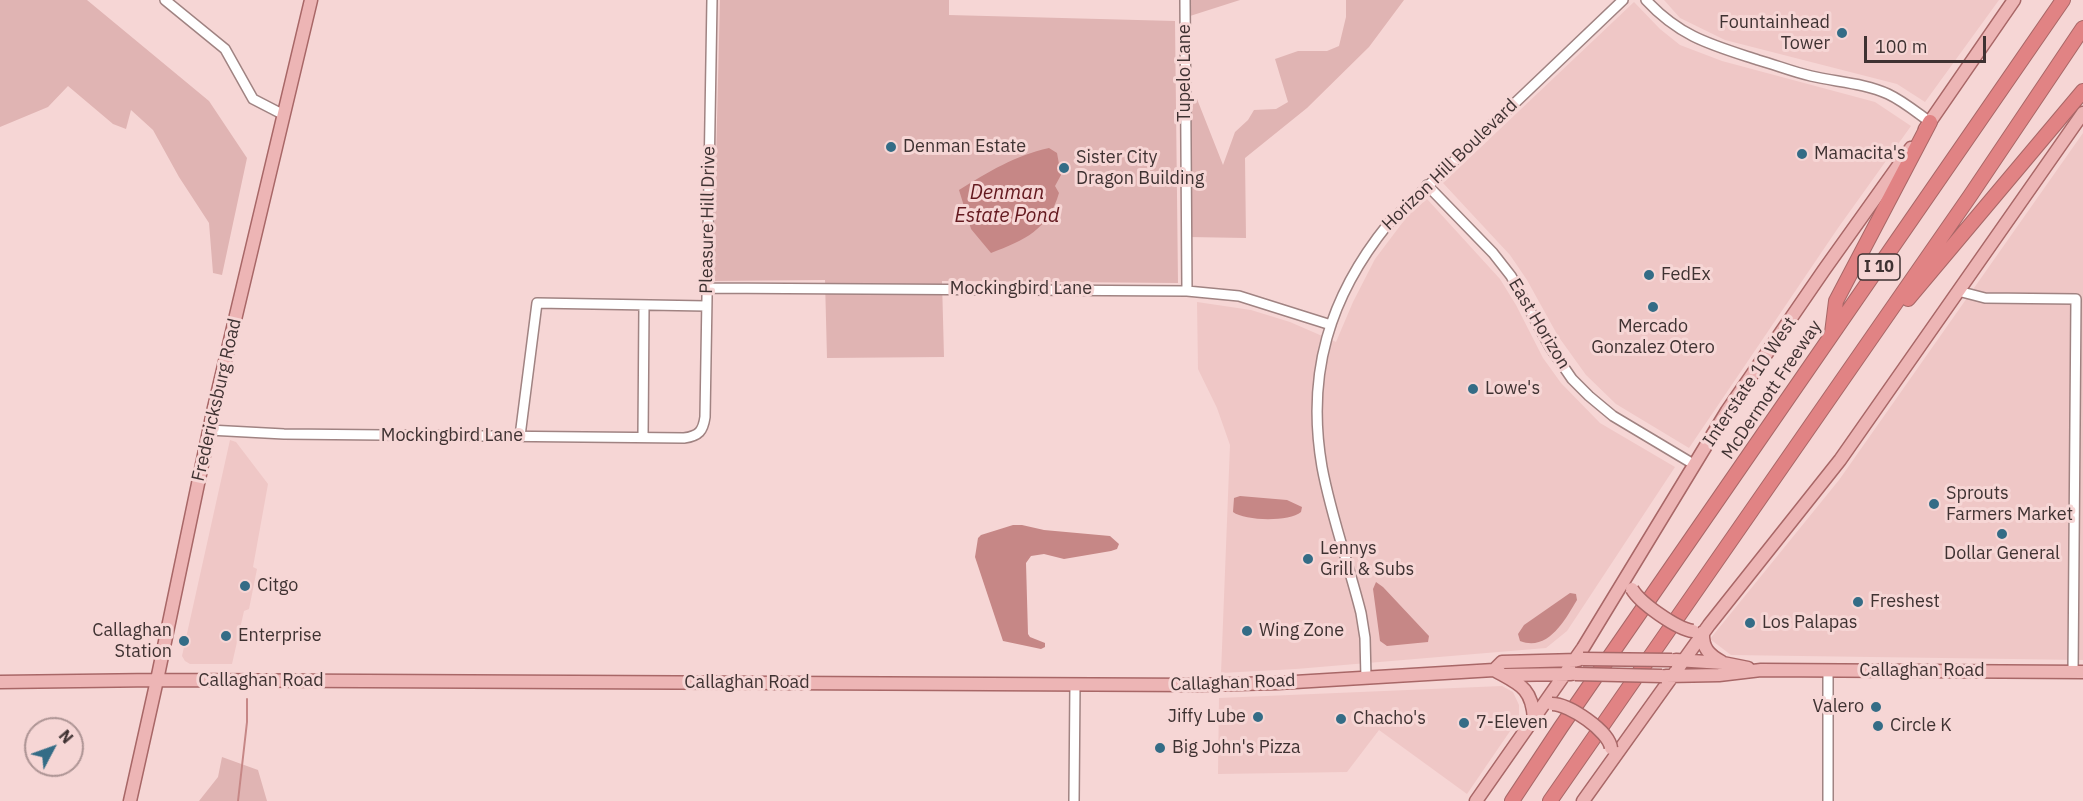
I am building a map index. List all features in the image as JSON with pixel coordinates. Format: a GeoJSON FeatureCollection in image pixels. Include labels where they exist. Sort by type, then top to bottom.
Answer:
{"type":"FeatureCollection","features":[{"type":"Feature","properties":{"kind":"highway","name":"McDermott Freeway"},"geometry":{"type":"LineString","coordinates":[[1512,801],[2063,0]]}},
{"type":"Feature","properties":{"kind":"highway","name":"I 10"},"geometry":{"type":"LineString","coordinates":[[1550,801],[1850,370],[2083,28]]}},
{"type":"Feature","properties":{"kind":"highway"},"geometry":{"type":"LineString","coordinates":[[1850,370],[2083,91]]}},
{"type":"Feature","properties":{"kind":"highway"},"geometry":{"type":"LineString","coordinates":[[1831,335],[1836,301],[1930,122]]}},
{"type":"Feature","properties":{"kind":"main road","name":"Fredericksburg Road"},"geometry":{"type":"LineString","coordinates":[[130,801],[209,430],[311,0]]}},
{"type":"Feature","properties":{"kind":"main road","name":"Interstate 10 West"},"geometry":{"type":"LineString","coordinates":[[1476,801],[1537,714],[1570,674],[1727,411],[2014,0]]}},
{"type":"Feature","properties":{"kind":"main road"},"geometry":{"type":"LineString","coordinates":[[1583,801],[1677,660],[1824,482],[2083,112]]}},
{"type":"Feature","properties":{"kind":"main road"},"geometry":{"type":"LineString","coordinates":[[1631,571],[1632,589],[1638,597],[1680,627],[1702,629]]}},
{"type":"Feature","properties":{"kind":"main road"},"geometry":{"type":"LineString","coordinates":[[1702,629],[1706,651],[1723,663]]}},
{"type":"Feature","properties":{"kind":"main road","name":"Callaghan Road"},"geometry":{"type":"LineString","coordinates":[[1498,672],[1502,662],[1579,660],[1677,660],[1723,663],[1761,670]]}},
{"type":"Feature","properties":{"kind":"main road","name":"Callaghan Road"},"geometry":{"type":"LineString","coordinates":[[0,682],[157,680],[1197,685],[1498,672],[1667,676],[1719,675],[1761,670],[2078,672]]}},
{"type":"Feature","properties":{"kind":"main road"},"geometry":{"type":"LineString","coordinates":[[1498,672],[1523,686],[1537,714],[1552,704],[1567,707],[1600,730],[1610,742],[1611,762]]}},
{"type":"Feature","properties":{"kind":"street"},"geometry":{"type":"LineString","coordinates":[[165,0],[225,48],[253,99],[284,115]]}},
{"type":"Feature","properties":{"kind":"street","name":"Pleasure Hill Drive"},"geometry":{"type":"LineString","coordinates":[[695,435],[701,431],[705,417],[712,0]]}},
{"type":"Feature","properties":{"kind":"street","name":"Tupelo Lane"},"geometry":{"type":"LineString","coordinates":[[1185,0],[1187,291]]}},
{"type":"Feature","properties":{"kind":"street","name":"Horizon Hill Boulevard"},"geometry":{"type":"LineString","coordinates":[[1366,678],[1366,649],[1361,613],[1323,470],[1318,439],[1317,382],[1331,324],[1346,288],[1373,242],[1401,210],[1623,0]]}},
{"type":"Feature","properties":{"kind":"street"},"geometry":{"type":"LineString","coordinates":[[1647,0],[1679,30],[1698,39],[1810,76],[1887,94],[1903,102],[1930,122]]}},
{"type":"Feature","properties":{"kind":"street","name":"East Horizon"},"geometry":{"type":"LineString","coordinates":[[1427,185],[1493,253],[1511,276],[1550,347],[1572,379],[1613,416],[1695,465]]}},
{"type":"Feature","properties":{"kind":"street","name":"Mockingbird Lane"},"geometry":{"type":"LineString","coordinates":[[707,288],[1187,291],[1239,296],[1331,324]]}},
{"type":"Feature","properties":{"kind":"street"},"geometry":{"type":"LineString","coordinates":[[1958,291],[1985,298],[2076,299],[2078,672]]}},
{"type":"Feature","properties":{"kind":"street"},"geometry":{"type":"LineString","coordinates":[[520,436],[537,303],[706,306]]}},
{"type":"Feature","properties":{"kind":"street"},"geometry":{"type":"LineString","coordinates":[[644,306],[644,437]]}},
{"type":"Feature","properties":{"kind":"street","name":"Mockingbird Lane"},"geometry":{"type":"LineString","coordinates":[[209,430],[284,434],[684,438],[695,435]]}},
{"type":"Feature","properties":{"kind":"street"},"geometry":{"type":"LineString","coordinates":[[1828,670],[1828,801]]}},
{"type":"Feature","properties":{"kind":"street"},"geometry":{"type":"LineString","coordinates":[[1074,801],[1075,684]]}},
{"type":"Feature","properties":{"kind":"shaded area"},"geometry":{"type":"Polygon","coordinates":[[[0,0],[87,0],[209,101],[247,158],[222,275],[213,273],[209,223],[179,177],[153,130],[131,110],[126,129],[113,124],[68,86],[48,107],[0,127],[0,0]]]}},
{"type":"Feature","properties":{"kind":"shaded area"},"geometry":{"type":"Polygon","coordinates":[[[720,0],[949,0],[949,15],[1175,21],[1178,283],[942,281],[944,357],[827,358],[825,280],[713,281],[720,0]]]}},
{"type":"Feature","properties":{"kind":"shaded area"},"geometry":{"type":"Polygon","coordinates":[[[1190,0],[1240,0],[1190,16],[1190,0]]]}},
{"type":"Feature","properties":{"kind":"shaded area"},"geometry":{"type":"Polygon","coordinates":[[[1346,0],[1404,0],[1369,47],[1307,108],[1245,158],[1246,238],[1189,237],[1189,105],[1197,99],[1223,165],[1235,132],[1248,120],[1254,110],[1276,109],[1288,102],[1275,59],[1298,51],[1327,51],[1339,46],[1346,17],[1346,0]]]}},
{"type":"Feature","properties":{"kind":"shaded area"},"geometry":{"type":"Polygon","coordinates":[[[1664,0],[1999,0],[1925,102],[1897,84],[1725,40],[1680,18],[1664,0]]]}},
{"type":"Feature","properties":{"kind":"shaded area"},"geometry":{"type":"Polygon","coordinates":[[[1634,2],[1660,29],[1680,45],[1722,61],[1875,102],[1911,126],[1838,228],[1689,448],[1616,404],[1586,375],[1558,336],[1527,280],[1510,255],[1443,183],[1634,2]]]}},
{"type":"Feature","properties":{"kind":"shaded area"},"geometry":{"type":"Polygon","coordinates":[[[2083,133],[2083,660],[1731,655],[1710,639],[1839,480],[2083,133]]]}},
{"type":"Feature","properties":{"kind":"shaded area"},"geometry":{"type":"Polygon","coordinates":[[[1427,199],[1500,279],[1543,358],[1561,383],[1600,423],[1675,467],[1567,631],[1546,648],[1221,673],[1230,445],[1217,408],[1198,369],[1197,302],[1251,310],[1290,322],[1336,342],[1375,259],[1409,214],[1427,199]]]}},
{"type":"Feature","properties":{"kind":"shaded area"},"geometry":{"type":"Polygon","coordinates":[[[230,440],[236,442],[268,484],[253,567],[257,569],[249,609],[244,611],[232,664],[190,664],[182,656],[230,440]]]}},
{"type":"Feature","properties":{"kind":"shaded area"},"geometry":{"type":"Polygon","coordinates":[[[1502,686],[1513,692],[1519,705],[1519,718],[1467,794],[1379,730],[1347,772],[1218,774],[1219,698],[1502,686]]]}},
{"type":"Feature","properties":{"kind":"shaded area"},"geometry":{"type":"Polygon","coordinates":[[[222,757],[258,770],[267,801],[199,801],[218,777],[222,757]]]}},
{"type":"Feature","properties":{"kind":"water","name":"Denman Estate Pond"},"geometry":{"type":"Polygon","coordinates":[[[1049,148],[1057,153],[1061,175],[1055,186],[1059,193],[1049,216],[1042,225],[1025,238],[991,253],[971,229],[959,190],[1013,160],[1049,148]]]}},
{"type":"Feature","properties":{"kind":"water"},"geometry":{"type":"Polygon","coordinates":[[[1240,496],[1287,500],[1302,507],[1301,512],[1277,519],[1257,519],[1239,515],[1233,512],[1234,498],[1240,496]]]}},
{"type":"Feature","properties":{"kind":"water"},"geometry":{"type":"Polygon","coordinates":[[[1013,525],[1110,536],[1119,544],[1117,549],[1111,551],[1064,559],[1044,554],[1031,556],[1026,563],[1028,634],[1045,643],[1045,647],[1041,649],[1003,641],[975,557],[978,538],[981,535],[1013,525]]]}},
{"type":"Feature","properties":{"kind":"water"},"geometry":{"type":"Polygon","coordinates":[[[1376,582],[1429,636],[1428,642],[1387,646],[1380,641],[1373,589],[1376,582]]]}},
{"type":"Feature","properties":{"kind":"water"},"geometry":{"type":"Polygon","coordinates":[[[1570,593],[1576,594],[1577,600],[1554,632],[1539,642],[1520,641],[1518,634],[1524,625],[1570,593]]]}},
{"type":"Feature","properties":{"kind":"waterway"},"geometry":{"type":"LineString","coordinates":[[238,801],[247,722],[247,699]]}},
{"type":"Feature","properties":{"kind":"place","name":"Fountainhead Tower"},"geometry":{"type":"Point","coordinates":[1842,33]}},
{"type":"Feature","properties":{"kind":"place","name":"Denman Estate"},"geometry":{"type":"Point","coordinates":[891,147]}},
{"type":"Feature","properties":{"kind":"place","name":"Mamacita's"},"geometry":{"type":"Point","coordinates":[1802,154]}},
{"type":"Feature","properties":{"kind":"place","name":"Sister City Dragon Building"},"geometry":{"type":"Point","coordinates":[1064,168]}},
{"type":"Feature","properties":{"kind":"place","name":"FedEx"},"geometry":{"type":"Point","coordinates":[1649,275]}},
{"type":"Feature","properties":{"kind":"place","name":"Mercado Gonzalez Otero"},"geometry":{"type":"Point","coordinates":[1653,307]}},
{"type":"Feature","properties":{"kind":"place","name":"Lowe's"},"geometry":{"type":"Point","coordinates":[1473,389]}},
{"type":"Feature","properties":{"kind":"place","name":"Sprouts Farmers Market"},"geometry":{"type":"Point","coordinates":[1934,504]}},
{"type":"Feature","properties":{"kind":"place","name":"Dollar General"},"geometry":{"type":"Point","coordinates":[2002,534]}},
{"type":"Feature","properties":{"kind":"place","name":"Lennys Grill & Subs"},"geometry":{"type":"Point","coordinates":[1308,559]}},
{"type":"Feature","properties":{"kind":"place","name":"Citgo"},"geometry":{"type":"Point","coordinates":[245,586]}},
{"type":"Feature","properties":{"kind":"place","name":"Freshest"},"geometry":{"type":"Point","coordinates":[1858,602]}},
{"type":"Feature","properties":{"kind":"place","name":"Los Palapas"},"geometry":{"type":"Point","coordinates":[1750,623]}},
{"type":"Feature","properties":{"kind":"place","name":"Wing Zone"},"geometry":{"type":"Point","coordinates":[1247,631]}},
{"type":"Feature","properties":{"kind":"place","name":"Enterprise"},"geometry":{"type":"Point","coordinates":[226,636]}},
{"type":"Feature","properties":{"kind":"place","name":"Callaghan Station"},"geometry":{"type":"Point","coordinates":[184,641]}},
{"type":"Feature","properties":{"kind":"place","name":"Valero"},"geometry":{"type":"Point","coordinates":[1876,707]}},
{"type":"Feature","properties":{"kind":"place","name":"Jiffy Lube"},"geometry":{"type":"Point","coordinates":[1258,717]}},
{"type":"Feature","properties":{"kind":"place","name":"Chacho's"},"geometry":{"type":"Point","coordinates":[1341,719]}},
{"type":"Feature","properties":{"kind":"place","name":"7-Eleven"},"geometry":{"type":"Point","coordinates":[1464,723]}},
{"type":"Feature","properties":{"kind":"place","name":"Circle K"},"geometry":{"type":"Point","coordinates":[1878,726]}},
{"type":"Feature","properties":{"kind":"place","name":"Big John's Pizza"},"geometry":{"type":"Point","coordinates":[1160,748]}}]}
